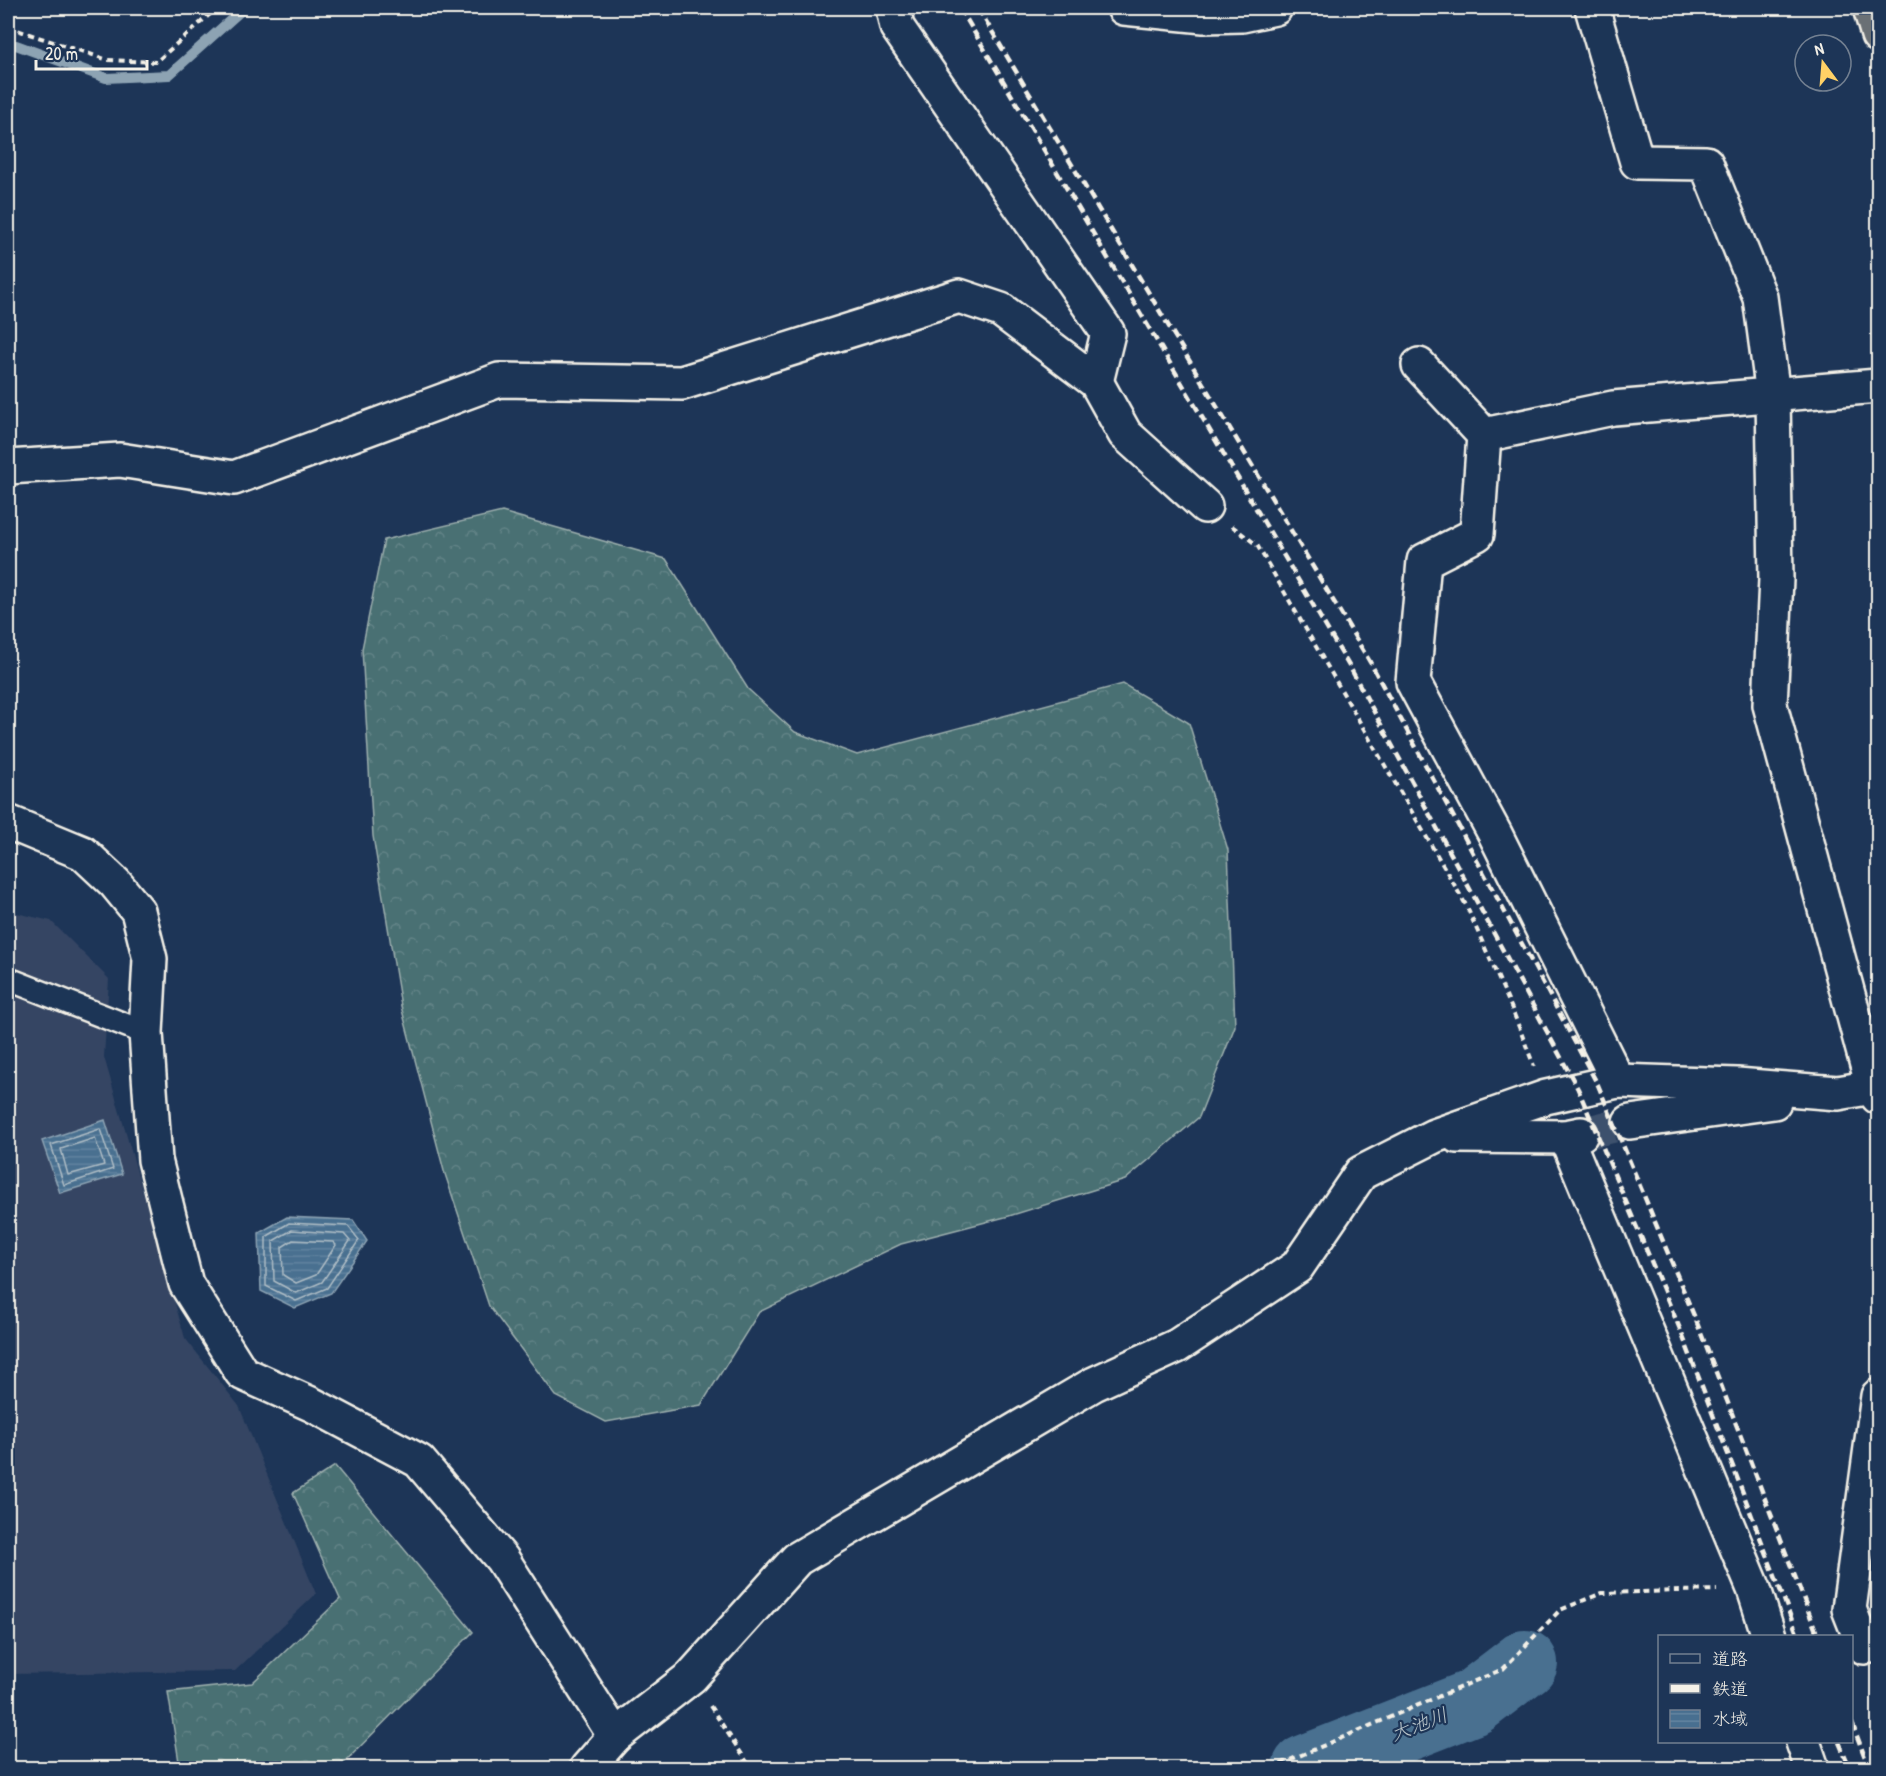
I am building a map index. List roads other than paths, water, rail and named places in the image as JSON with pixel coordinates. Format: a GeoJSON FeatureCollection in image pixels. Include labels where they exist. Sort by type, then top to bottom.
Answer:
{"type":"FeatureCollection","features":[{"type":"Feature","properties":{"kind":"highway"},"geometry":{"type":"LineString","coordinates":[[1870,8],[1878,35]]}},
{"type":"Feature","properties":{"kind":"street"},"geometry":{"type":"LineString","coordinates":[[893,8],[897,27],[1108,333],[1096,382]]}},
{"type":"Feature","properties":{"kind":"street"},"geometry":{"type":"LineString","coordinates":[[1124,8],[1204,16],[1242,15],[1275,8]]}},
{"type":"Feature","properties":{"kind":"street"},"geometry":{"type":"LineString","coordinates":[[1592,8],[1637,162],[1706,163],[1760,297],[1773,395],[1776,579],[1770,705],[1877,1090],[1838,1093],[1630,1122]]}},
{"type":"Feature","properties":{"kind":"street"},"geometry":{"type":"LineString","coordinates":[[8,467],[120,460],[234,478],[499,380],[682,383],[958,296],[1001,310],[1096,382],[1125,434],[1205,506]]}},
{"type":"Feature","properties":{"kind":"street"},"geometry":{"type":"LineString","coordinates":[[1419,365],[1484,435],[1477,534],[1424,561],[1413,682],[1495,834],[1618,1081]]}},
{"type":"Feature","properties":{"kind":"street"},"geometry":{"type":"LineString","coordinates":[[1484,435],[1613,408],[1878,386]]}},
{"type":"Feature","properties":{"kind":"street"},"geometry":{"type":"LineString","coordinates":[[8,822],[83,853],[116,883],[138,911],[150,959],[146,1033],[155,1160],[186,1284],[242,1373],[314,1406],[419,1461],[502,1559],[615,1736]]}},
{"type":"Feature","properties":{"kind":"street"},"geometry":{"type":"LineString","coordinates":[[587,1768],[615,1736],[691,1677],[797,1559],[1094,1384],[1177,1346],[1297,1267],[1361,1173],[1434,1136],[1546,1097],[1618,1081],[1737,1085],[1838,1093]]}},
{"type":"Feature","properties":{"kind":"street"},"geometry":{"type":"LineString","coordinates":[[1434,1136],[1574,1135],[1754,1589],[1769,1635]]}},
{"type":"Feature","properties":{"kind":"street"},"geometry":{"type":"LineString","coordinates":[[1878,1396],[1849,1609],[1864,1647],[1878,1645]]}},
{"type":"Feature","properties":{"kind":"street"},"geometry":{"type":"LineString","coordinates":[[1803,1743],[1812,1768]]}},
{"type":"Feature","properties":{"kind":"lane"},"geometry":{"type":"LineString","coordinates":[[8,979],[146,1033]]}},
{"type":"Feature","properties":{"kind":"water"},"geometry":{"type":"Polygon","coordinates":[[[105,1120],[122,1174],[60,1193],[42,1141],[105,1120]]]}},
{"type":"Feature","properties":{"kind":"water"},"geometry":{"type":"Polygon","coordinates":[[[287,1217],[353,1220],[367,1241],[331,1293],[295,1308],[261,1291],[259,1233],[287,1217]]]}},
{"type":"Feature","properties":{"kind":"waterway"},"geometry":{"type":"LineString","coordinates":[[8,45],[16,45],[106,78],[169,75],[244,8]]}},
{"type":"Feature","properties":{"kind":"waterway","name":"大池川"},"geometry":{"type":"LineString","coordinates":[[1305,1768],[1474,1702],[1525,1663]]}},
{"type":"Feature","properties":{"kind":"tunnel"},"geometry":{"type":"LineString","coordinates":[[1581,1134],[1630,1122]]}},
{"type":"Feature","properties":{"kind":"railway"},"geometry":{"type":"LineString","coordinates":[[960,8],[1352,671],[1578,1089],[1680,1329],[1798,1635]]}},
{"type":"Feature","properties":{"kind":"railway"},"geometry":{"type":"LineString","coordinates":[[978,8],[1370,662],[1598,1085],[1697,1323],[1818,1635]]}},
{"type":"Feature","properties":{"kind":"railway"},"geometry":{"type":"LineString","coordinates":[[1853,1726],[1869,1768]]}},
{"type":"Feature","properties":{"kind":"railway"},"geometry":{"type":"LineString","coordinates":[[1839,1743],[1850,1768]]}}]}
